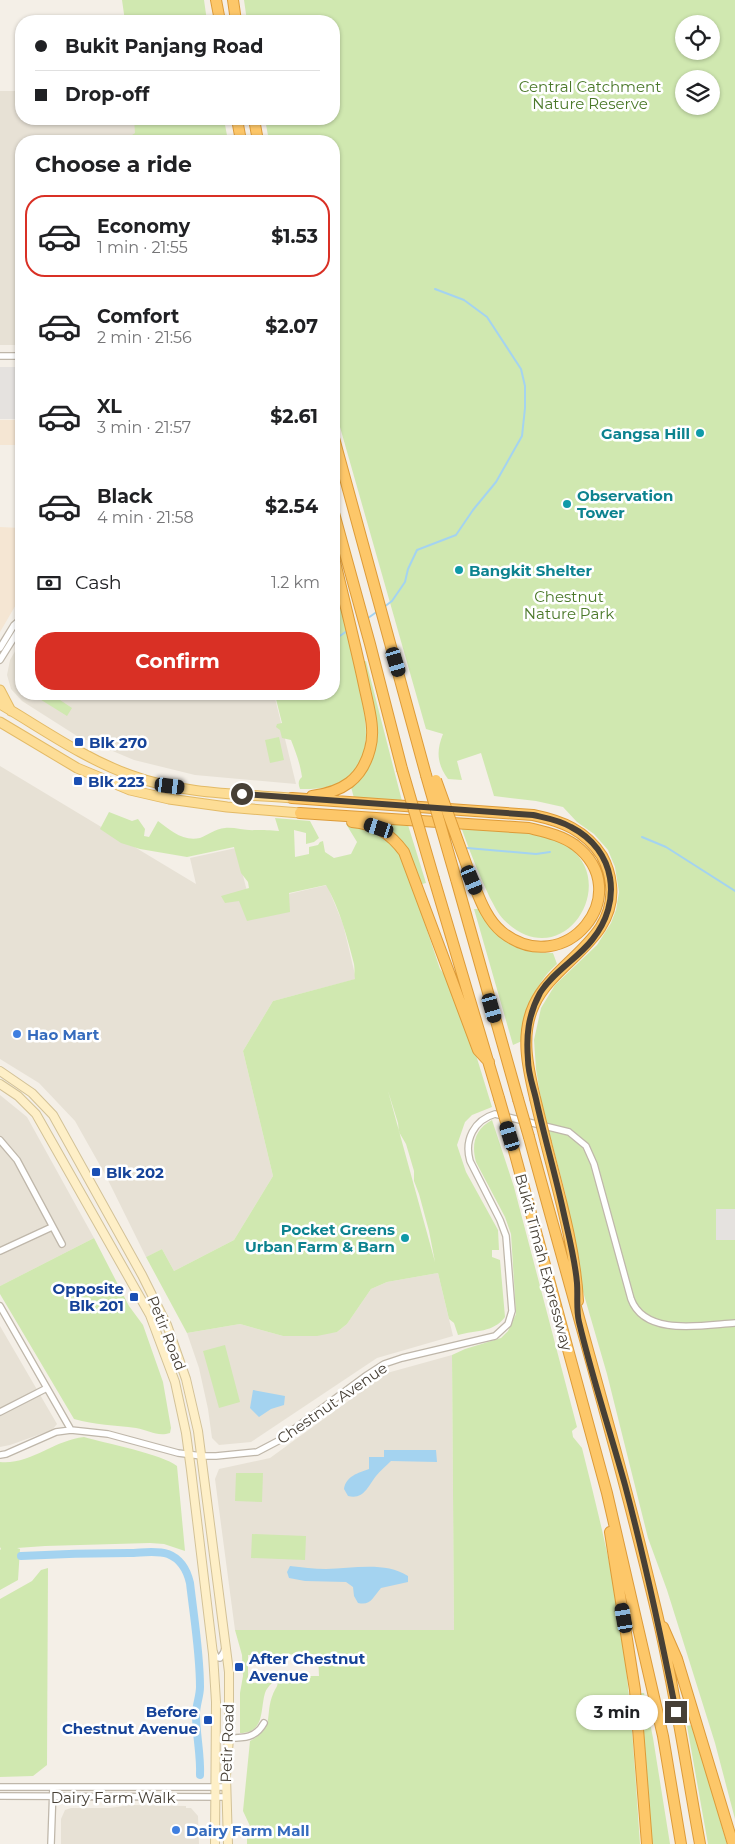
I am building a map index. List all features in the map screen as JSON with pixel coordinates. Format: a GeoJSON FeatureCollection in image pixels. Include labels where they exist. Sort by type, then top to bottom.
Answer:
{"type":"FeatureCollection","features":[{"type":"Feature","properties":{"kind":"highway"},"geometry":{"type":"LineString","coordinates":[[216,0],[219,15]]}},
{"type":"Feature","properties":{"kind":"highway"},"geometry":{"type":"LineString","coordinates":[[233,0],[235,15]]}},
{"type":"Feature","properties":{"kind":"highway","name":"Bukit Timah Expressway"},"geometry":{"type":"LineString","coordinates":[[340,459],[426,775],[626,1488],[657,1615],[700,1844]]}},
{"type":"Feature","properties":{"kind":"highway","name":"Bukit Timah Expressway"},"geometry":{"type":"LineString","coordinates":[[340,533],[402,769],[510,1136],[607,1493],[663,1736],[681,1844]]}},
{"type":"Feature","properties":{"kind":"highway"},"geometry":{"type":"LineString","coordinates":[[292,798],[330,792],[351,783],[362,770],[371,748],[371,722],[340,583]]}},
{"type":"Feature","properties":{"kind":"highway"},"geometry":{"type":"LineString","coordinates":[[300,813],[364,819],[529,828],[550,833],[574,844],[585,854],[597,878],[598,904],[594,915],[584,930],[567,942],[552,947],[535,947],[520,943],[501,931],[485,910],[472,880],[436,780],[420,750]]}},
{"type":"Feature","properties":{"kind":"highway"},"geometry":{"type":"LineString","coordinates":[[292,798],[533,815],[570,826],[595,845],[605,861],[610,875],[612,892],[605,920],[592,940],[542,990],[533,1006],[526,1040],[528,1069],[562,1207],[577,1280],[578,1319]]}},
{"type":"Feature","properties":{"kind":"highway"},"geometry":{"type":"LineString","coordinates":[[364,819],[387,833],[404,852],[478,1050],[489,1062]]}},
{"type":"Feature","properties":{"kind":"highway"},"geometry":{"type":"LineString","coordinates":[[607,1493],[612,1546],[635,1690],[647,1844]]}},
{"type":"Feature","properties":{"kind":"highway"},"geometry":{"type":"LineString","coordinates":[[657,1615],[677,1659],[733,1844]]}},
{"type":"Feature","properties":{"kind":"main road"},"geometry":{"type":"LineString","coordinates":[[0,690],[11,711]]}},
{"type":"Feature","properties":{"kind":"main road"},"geometry":{"type":"LineString","coordinates":[[0,704],[90,758],[131,775],[170,786],[292,798]]}},
{"type":"Feature","properties":{"kind":"main road"},"geometry":{"type":"LineString","coordinates":[[0,722],[77,768],[130,790],[169,799],[227,807],[300,813]]}},
{"type":"Feature","properties":{"kind":"main road","name":"Petir Road"},"geometry":{"type":"LineString","coordinates":[[0,1071],[32,1094],[53,1115],[95,1188],[167,1325],[186,1379],[202,1456],[229,1672],[229,1738],[226,1787],[228,1844]]}},
{"type":"Feature","properties":{"kind":"main road","name":"Petir Road"},"geometry":{"type":"LineString","coordinates":[[0,1084],[18,1096],[36,1114],[84,1196],[156,1329],[175,1382],[189,1454],[212,1643],[216,1702],[215,1844]]}},
{"type":"Feature","properties":{"kind":"main road"},"geometry":{"type":"LineString","coordinates":[[84,1196],[93,1198],[96,1194],[95,1188]]}},
{"type":"Feature","properties":{"kind":"street"},"geometry":{"type":"LineString","coordinates":[[0,356],[15,356]]}},
{"type":"Feature","properties":{"kind":"street"},"geometry":{"type":"LineString","coordinates":[[0,648],[15,624]]}},
{"type":"Feature","properties":{"kind":"street"},"geometry":{"type":"LineString","coordinates":[[0,660],[15,636]]}},
{"type":"Feature","properties":{"kind":"street","name":"Chestnut Avenue"},"geometry":{"type":"LineString","coordinates":[[0,1455],[14,1451],[56,1432],[71,1430],[108,1434],[178,1453],[202,1456],[257,1452],[278,1440],[384,1364],[495,1336],[506,1327],[511,1316],[512,1304],[506,1236],[500,1220],[470,1161],[468,1143],[475,1126],[485,1118],[495,1114],[569,1132],[586,1146],[594,1164],[631,1299],[636,1311],[654,1323],[666,1326],[735,1324]]}},
{"type":"Feature","properties":{"kind":"street"},"geometry":{"type":"LineString","coordinates":[[0,1140],[17,1160],[62,1244]]}},
{"type":"Feature","properties":{"kind":"street"},"geometry":{"type":"LineString","coordinates":[[0,1251],[52,1227]]}},
{"type":"Feature","properties":{"kind":"street"},"geometry":{"type":"LineString","coordinates":[[0,1306],[71,1430]]}},
{"type":"Feature","properties":{"kind":"street"},"geometry":{"type":"LineString","coordinates":[[0,1412],[48,1388]]}},
{"type":"Feature","properties":{"kind":"street"},"geometry":{"type":"LineString","coordinates":[[212,1643],[214,1654],[220,1658],[224,1652],[225,1643]]}},
{"type":"Feature","properties":{"kind":"street"},"geometry":{"type":"LineString","coordinates":[[229,1738],[249,1737],[258,1732],[264,1723]]}},
{"type":"Feature","properties":{"kind":"street","name":"Dairy Farm Walk"},"geometry":{"type":"LineString","coordinates":[[0,1787],[226,1787]]}},
{"type":"Feature","properties":{"kind":"street"},"geometry":{"type":"LineString","coordinates":[[51,1844],[53,1787]]}},
{"type":"Feature","properties":{"kind":"street","name":"Dairy Farm Walk"},"geometry":{"type":"LineString","coordinates":[[0,1796],[226,1797]]}},
{"type":"Feature","properties":{"kind":"shaded area"},"geometry":{"type":"Polygon","coordinates":[[[0,91],[15,91],[15,125],[137,125],[138,135],[15,135],[15,345],[0,345],[0,91]]]}},
{"type":"Feature","properties":{"kind":"shaded area"},"geometry":{"type":"Polygon","coordinates":[[[0,367],[15,367],[15,419],[0,419],[0,367]]]}},
{"type":"Feature","properties":{"kind":"shaded area"},"geometry":{"type":"Polygon","coordinates":[[[0,420],[15,420],[15,445],[0,445],[0,420]]]}},
{"type":"Feature","properties":{"kind":"shaded area"},"geometry":{"type":"Polygon","coordinates":[[[0,527],[15,528],[15,606],[0,632],[0,527]]]}},
{"type":"Feature","properties":{"kind":"shaded area"},"geometry":{"type":"Polygon","coordinates":[[[15,651],[15,693],[11,689],[7,675],[10,660],[15,651]]]}},
{"type":"Feature","properties":{"kind":"shaded area"},"geometry":{"type":"Polygon","coordinates":[[[275,700],[296,784],[195,775],[134,760],[77,736],[22,701],[275,700]]]}},
{"type":"Feature","properties":{"kind":"shaded area"},"geometry":{"type":"Polygon","coordinates":[[[0,766],[196,884],[190,858],[236,848],[250,903],[327,885],[343,924],[356,979],[273,1001],[243,1051],[273,1176],[234,1240],[174,1271],[162,1249],[146,1257],[106,1176],[75,1121],[39,1083],[0,1059],[0,766]]]}},
{"type":"Feature","properties":{"kind":"shaded area"},"geometry":{"type":"Polygon","coordinates":[[[0,1095],[27,1117],[94,1238],[0,1286],[0,1095]]]}},
{"type":"Feature","properties":{"kind":"shaded area"},"geometry":{"type":"Polygon","coordinates":[[[716,1209],[735,1209],[735,1240],[716,1240],[716,1209]]]}},
{"type":"Feature","properties":{"kind":"shaded area"},"geometry":{"type":"Polygon","coordinates":[[[438,1273],[453,1336],[377,1358],[251,1442],[219,1445],[212,1438],[199,1368],[187,1333],[240,1324],[283,1336],[337,1332],[347,1324],[371,1289],[387,1282],[438,1273]]]}},
{"type":"Feature","properties":{"kind":"shaded area"},"geometry":{"type":"Polygon","coordinates":[[[0,1326],[57,1424],[52,1430],[0,1447],[0,1326]]]}},
{"type":"Feature","properties":{"kind":"shaded area"},"geometry":{"type":"Polygon","coordinates":[[[452,1355],[454,1630],[235,1630],[215,1479],[219,1469],[270,1458],[387,1373],[452,1355]]]}},
{"type":"Feature","properties":{"kind":"shaded area"},"geometry":{"type":"Polygon","coordinates":[[[130,1805],[186,1806],[186,1808],[191,1808],[198,1816],[199,1844],[61,1844],[61,1819],[65,1810],[71,1808],[110,1808],[130,1805]]]}},
{"type":"Feature","properties":{"kind":"green space"},"geometry":{"type":"Polygon","coordinates":[[[122,0],[204,0],[206,15],[124,15],[122,0]]]}},
{"type":"Feature","properties":{"kind":"green space","name":"Chestnut Nature Park"},"geometry":{"type":"Polygon","coordinates":[[[244,0],[735,0],[735,1819],[715,1743],[667,1590],[648,1538],[607,1374],[568,1240],[566,1196],[542,1106],[536,1069],[534,1040],[541,1008],[555,985],[597,945],[611,923],[616,910],[619,892],[615,867],[608,850],[594,834],[577,822],[563,807],[536,801],[494,796],[481,753],[457,761],[462,780],[448,779],[439,757],[439,746],[443,734],[426,729],[340,427],[340,135],[268,135],[266,125],[340,125],[340,15],[246,15],[244,0]]]}},
{"type":"Feature","properties":{"kind":"green space"},"geometry":{"type":"Polygon","coordinates":[[[134,125],[225,125],[227,135],[132,135],[135,133],[134,125]]]}},
{"type":"Feature","properties":{"kind":"green space"},"geometry":{"type":"Polygon","coordinates":[[[340,602],[359,684],[366,728],[365,748],[359,765],[347,778],[328,787],[300,789],[299,782],[302,777],[298,758],[291,740],[282,738],[280,730],[276,727],[277,724],[282,723],[276,700],[340,700],[340,602]]]}},
{"type":"Feature","properties":{"kind":"green space"},"geometry":{"type":"Polygon","coordinates":[[[366,661],[402,801],[354,798],[351,787],[373,755],[363,662],[366,661]]]}},
{"type":"Feature","properties":{"kind":"green space"},"geometry":{"type":"Polygon","coordinates":[[[41,700],[60,700],[72,708],[67,716],[41,700]]]}},
{"type":"Feature","properties":{"kind":"green space"},"geometry":{"type":"Polygon","coordinates":[[[279,737],[284,760],[270,763],[265,740],[279,737]]]}},
{"type":"Feature","properties":{"kind":"green space"},"geometry":{"type":"Polygon","coordinates":[[[109,812],[132,821],[138,819],[145,829],[144,836],[149,837],[158,821],[182,837],[194,839],[225,828],[279,831],[275,818],[310,821],[319,838],[314,842],[306,844],[306,833],[294,830],[295,857],[309,854],[309,847],[318,845],[323,841],[325,852],[334,858],[351,854],[357,842],[346,824],[364,826],[375,830],[398,850],[406,867],[440,969],[444,974],[472,1042],[492,1107],[472,1115],[465,1122],[457,1145],[466,1172],[498,1230],[499,1250],[492,1250],[492,1257],[500,1260],[505,1317],[500,1322],[484,1330],[458,1335],[454,1323],[449,1319],[438,1273],[387,1282],[371,1289],[347,1324],[337,1332],[317,1336],[283,1336],[240,1324],[187,1333],[146,1257],[162,1249],[174,1271],[234,1240],[273,1176],[243,1051],[273,1001],[355,979],[354,964],[339,913],[326,885],[289,893],[290,912],[247,921],[239,901],[225,903],[221,896],[249,888],[248,882],[241,873],[234,847],[187,857],[140,849],[121,843],[100,829],[109,812]],[[388,1091],[399,1130],[398,1123],[388,1091]],[[400,1133],[435,1262],[429,1231],[414,1181],[414,1171],[406,1144],[400,1133]]]}},
{"type":"Feature","properties":{"kind":"green space"},"geometry":{"type":"Polygon","coordinates":[[[384,822],[408,825],[426,883],[422,884],[411,856],[384,827],[384,822]]]}},
{"type":"Feature","properties":{"kind":"green space"},"geometry":{"type":"Polygon","coordinates":[[[461,827],[533,833],[560,842],[571,849],[584,865],[589,884],[586,903],[577,920],[563,932],[545,938],[525,935],[504,920],[486,889],[461,827]]]}},
{"type":"Feature","properties":{"kind":"green space"},"geometry":{"type":"Polygon","coordinates":[[[474,909],[479,909],[492,929],[509,943],[529,951],[553,953],[557,964],[536,990],[529,1009],[522,1041],[513,1045],[474,909]]]}},
{"type":"Feature","properties":{"kind":"green space"},"geometry":{"type":"Polygon","coordinates":[[[492,1120],[514,1187],[577,1427],[572,1431],[573,1437],[582,1448],[609,1560],[621,1627],[627,1681],[640,1844],[247,1844],[250,1826],[243,1811],[250,1741],[258,1736],[266,1726],[270,1702],[277,1685],[278,1676],[319,1676],[318,1654],[248,1655],[248,1683],[272,1683],[265,1692],[258,1725],[248,1732],[240,1733],[240,1693],[243,1676],[242,1655],[235,1630],[454,1630],[452,1355],[501,1338],[508,1331],[516,1314],[511,1234],[505,1217],[476,1162],[474,1149],[478,1132],[492,1120]]]}},
{"type":"Feature","properties":{"kind":"green space"},"geometry":{"type":"Polygon","coordinates":[[[94,1238],[129,1306],[143,1325],[163,1382],[171,1428],[170,1433],[157,1434],[136,1428],[97,1424],[74,1419],[0,1294],[0,1286],[94,1238]]]}},
{"type":"Feature","properties":{"kind":"green space"},"geometry":{"type":"Polygon","coordinates":[[[225,1345],[240,1402],[219,1408],[203,1351],[225,1345]]]}},
{"type":"Feature","properties":{"kind":"green space"},"geometry":{"type":"Polygon","coordinates":[[[84,1437],[147,1453],[177,1466],[185,1551],[164,1544],[150,1543],[17,1548],[20,1549],[18,1580],[0,1590],[0,1462],[22,1460],[62,1443],[84,1437]]]}},
{"type":"Feature","properties":{"kind":"green space"},"geometry":{"type":"Polygon","coordinates":[[[236,1473],[263,1473],[262,1502],[235,1501],[236,1473]]]}},
{"type":"Feature","properties":{"kind":"green space"},"geometry":{"type":"Polygon","coordinates":[[[252,1534],[306,1536],[305,1560],[251,1558],[252,1534]]]}},
{"type":"Feature","properties":{"kind":"green space"},"geometry":{"type":"Polygon","coordinates":[[[48,1568],[47,1765],[33,1776],[0,1777],[0,1599],[32,1581],[41,1570],[48,1568]]]}},
{"type":"Feature","properties":{"kind":"green space"},"geometry":{"type":"Polygon","coordinates":[[[640,1693],[644,1693],[653,1738],[670,1844],[651,1844],[640,1693]]]}},
{"type":"Feature","properties":{"kind":"green space"},"geometry":{"type":"Polygon","coordinates":[[[692,1725],[727,1844],[708,1844],[687,1726],[692,1725]]]}},
{"type":"Feature","properties":{"kind":"water"},"geometry":{"type":"Polygon","coordinates":[[[253,1390],[285,1396],[284,1405],[271,1409],[259,1417],[250,1408],[253,1390]]]}},
{"type":"Feature","properties":{"kind":"water"},"geometry":{"type":"Polygon","coordinates":[[[384,1450],[436,1450],[437,1462],[391,1461],[362,1494],[353,1497],[348,1496],[344,1489],[347,1481],[353,1476],[369,1469],[369,1457],[384,1457],[384,1450]]]}},
{"type":"Feature","properties":{"kind":"water"},"geometry":{"type":"Polygon","coordinates":[[[290,1566],[322,1569],[378,1567],[399,1571],[408,1576],[408,1582],[381,1588],[369,1602],[362,1604],[358,1603],[354,1596],[353,1587],[346,1582],[305,1581],[289,1578],[287,1572],[290,1566]]]}},
{"type":"Feature","properties":{"kind":"waterway"},"geometry":{"type":"LineString","coordinates":[[384,607],[392,601],[405,582],[408,569],[417,550],[456,535],[496,482],[522,436],[525,386],[521,369],[487,317],[464,300],[435,289]]}},
{"type":"Feature","properties":{"kind":"waterway"},"geometry":{"type":"LineString","coordinates":[[368,618],[378,611]]}},
{"type":"Feature","properties":{"kind":"waterway"},"geometry":{"type":"LineString","coordinates":[[340,636],[347,631]]}},
{"type":"Feature","properties":{"kind":"waterway"},"geometry":{"type":"LineString","coordinates":[[642,837],[666,847],[735,891]]}},
{"type":"Feature","properties":{"kind":"waterway"},"geometry":{"type":"LineString","coordinates":[[467,848],[536,854],[550,852]]}},
{"type":"Feature","properties":{"kind":"waterway"},"geometry":{"type":"LineString","coordinates":[[21,1556],[154,1552],[168,1554],[180,1562],[185,1569],[190,1583],[198,1648],[200,1687],[196,1714],[200,1775]]}},
{"type":"Feature","properties":{"kind":"place","name":"Gangsa Hill"},"geometry":{"type":"Point","coordinates":[700,433]}},
{"type":"Feature","properties":{"kind":"place","name":"Observation Tower"},"geometry":{"type":"Point","coordinates":[567,504]}},
{"type":"Feature","properties":{"kind":"place","name":"Bangkit Shelter"},"geometry":{"type":"Point","coordinates":[459,570]}},
{"type":"Feature","properties":{"kind":"place","name":"Blk 270"},"geometry":{"type":"Point","coordinates":[79,742]}},
{"type":"Feature","properties":{"kind":"place","name":"Blk 223"},"geometry":{"type":"Point","coordinates":[78,781]}},
{"type":"Feature","properties":{"kind":"place","name":"Hao Mart"},"geometry":{"type":"Point","coordinates":[17,1034]}},
{"type":"Feature","properties":{"kind":"place","name":"Blk 202"},"geometry":{"type":"Point","coordinates":[96,1172]}},
{"type":"Feature","properties":{"kind":"place","name":"Pocket Greens Urban Farm & Barn"},"geometry":{"type":"Point","coordinates":[405,1238]}},
{"type":"Feature","properties":{"kind":"place","name":"Opposite Blk 201"},"geometry":{"type":"Point","coordinates":[134,1297]}},
{"type":"Feature","properties":{"kind":"place","name":"After Chestnut Avenue"},"geometry":{"type":"Point","coordinates":[239,1667]}},
{"type":"Feature","properties":{"kind":"place","name":"Before Chestnut Avenue"},"geometry":{"type":"Point","coordinates":[208,1720]}},
{"type":"Feature","properties":{"kind":"place","name":"Dairy Farm Mall"},"geometry":{"type":"Point","coordinates":[176,1830]}},
{"type":"Feature","properties":{"kind":"route"},"geometry":{"type":"LineString","coordinates":[[242,794],[533,815],[570,826],[595,845],[605,861],[610,875],[612,892],[605,920],[592,940],[542,990],[533,1006],[526,1040],[528,1069],[562,1207],[577,1280],[578,1319],[626,1488],[657,1615],[676,1712]]}},
{"type":"Feature","properties":{"kind":"park label","name":"Central Catchment Nature Reserve"},"geometry":{"type":"Point","coordinates":[590,94]}}]}
